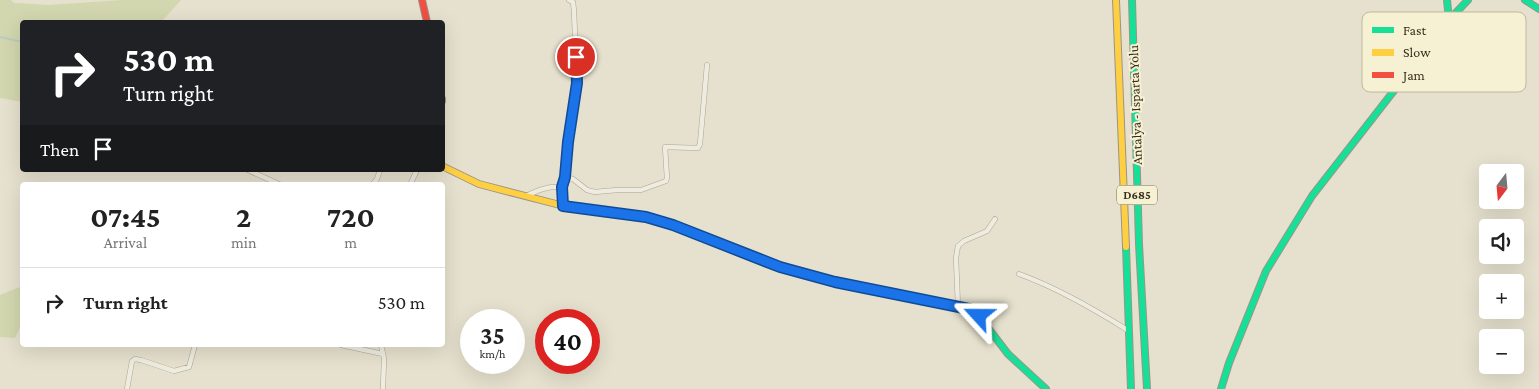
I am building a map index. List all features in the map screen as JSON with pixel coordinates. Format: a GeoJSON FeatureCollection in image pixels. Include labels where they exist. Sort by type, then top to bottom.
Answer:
{"type":"FeatureCollection","features":[{"type":"Feature","properties":{"kind":"main road"},"geometry":{"type":"LineString","coordinates":[[422,0],[427,20]]}},
{"type":"Feature","properties":{"kind":"main road","name":"Antalya - Isparta Yolu"},"geometry":{"type":"LineString","coordinates":[[1116,0],[1131,389]]}},
{"type":"Feature","properties":{"kind":"main road","name":"Antalya - Isparta Yolu"},"geometry":{"type":"LineString","coordinates":[[1132,0],[1142,327],[1147,389]]}},
{"type":"Feature","properties":{"kind":"main road"},"geometry":{"type":"LineString","coordinates":[[1457,12],[1468,0]]}},
{"type":"Feature","properties":{"kind":"main road"},"geometry":{"type":"LineString","coordinates":[[1525,0],[1539,9]]}},
{"type":"Feature","properties":{"kind":"main road"},"geometry":{"type":"LineString","coordinates":[[1221,389],[1229,363],[1266,272],[1312,196],[1392,92]]}},
{"type":"Feature","properties":{"kind":"main road"},"geometry":{"type":"LineString","coordinates":[[445,167],[480,184],[563,206],[646,217],[673,225],[780,267],[835,282],[969,309],[979,316],[1008,354],[1046,389]]}},
{"type":"Feature","properties":{"kind":"street"},"geometry":{"type":"LineString","coordinates":[[563,206],[562,187],[565,177],[577,83],[574,11],[573,2],[569,0]]}},
{"type":"Feature","properties":{"kind":"street"},"geometry":{"type":"LineString","coordinates":[[565,177],[573,179],[587,190],[595,192],[641,190],[666,181],[665,147],[698,148],[700,144],[707,64]]}},
{"type":"Feature","properties":{"kind":"street"},"geometry":{"type":"LineString","coordinates":[[252,172],[274,182]]}},
{"type":"Feature","properties":{"kind":"street"},"geometry":{"type":"LineString","coordinates":[[526,196],[552,186],[562,187]]}},
{"type":"Feature","properties":{"kind":"street"},"geometry":{"type":"LineString","coordinates":[[958,306],[956,258],[958,246],[987,230],[995,219]]}},
{"type":"Feature","properties":{"kind":"street"},"geometry":{"type":"LineString","coordinates":[[1019,274],[1034,279],[1100,313],[1130,332]]}},
{"type":"Feature","properties":{"kind":"street"},"geometry":{"type":"LineString","coordinates":[[127,389],[130,363],[135,358],[174,371],[190,367],[195,347]]}},
{"type":"Feature","properties":{"kind":"street"},"geometry":{"type":"LineString","coordinates":[[351,347],[383,354]]}},
{"type":"Feature","properties":{"kind":"street"},"geometry":{"type":"LineString","coordinates":[[381,347],[383,389]]}},
{"type":"Feature","properties":{"kind":"green space"},"geometry":{"type":"Polygon","coordinates":[[[0,0],[11,0],[14,3],[49,5],[122,0],[181,0],[163,20],[20,20],[20,102],[0,98],[0,0]]]}},
{"type":"Feature","properties":{"kind":"green space"},"geometry":{"type":"Polygon","coordinates":[[[20,287],[20,328],[15,338],[0,337],[0,295],[20,287]]]}},
{"type":"Feature","properties":{"kind":"waterway"},"geometry":{"type":"LineString","coordinates":[[0,37],[20,42]]}},
{"type":"Feature","properties":{"kind":"traffic: fast"},"geometry":{"type":"LineString","coordinates":[[1132,0],[1139,244],[1147,389]]}},
{"type":"Feature","properties":{"kind":"traffic: fast"},"geometry":{"type":"LineString","coordinates":[[1447,0],[1448,12]]}},
{"type":"Feature","properties":{"kind":"traffic: fast"},"geometry":{"type":"LineString","coordinates":[[1457,12],[1468,0]]}},
{"type":"Feature","properties":{"kind":"traffic: fast"},"geometry":{"type":"LineString","coordinates":[[1525,0],[1539,9]]}},
{"type":"Feature","properties":{"kind":"traffic: fast"},"geometry":{"type":"LineString","coordinates":[[1221,389],[1229,363],[1266,271],[1312,196],[1393,92]]}},
{"type":"Feature","properties":{"kind":"traffic: fast"},"geometry":{"type":"LineString","coordinates":[[1126,247],[1131,389]]}},
{"type":"Feature","properties":{"kind":"traffic: fast"},"geometry":{"type":"LineString","coordinates":[[982,320],[1008,354],[1046,389]]}},
{"type":"Feature","properties":{"kind":"traffic: slow"},"geometry":{"type":"LineString","coordinates":[[1116,0],[1126,247]]}},
{"type":"Feature","properties":{"kind":"traffic: slow"},"geometry":{"type":"LineString","coordinates":[[445,167],[479,184],[560,205],[617,213]]}},
{"type":"Feature","properties":{"kind":"traffic: slow"},"geometry":{"type":"LineString","coordinates":[[780,267],[835,282],[969,309],[982,320]]}},
{"type":"Feature","properties":{"kind":"traffic: jam"},"geometry":{"type":"LineString","coordinates":[[422,0],[427,20]]}},
{"type":"Feature","properties":{"kind":"traffic: jam"},"geometry":{"type":"LineString","coordinates":[[617,213],[646,217],[673,225],[780,267]]}},
{"type":"Feature","properties":{"kind":"route"},"geometry":{"type":"LineString","coordinates":[[576,57],[577,83],[565,177],[562,187],[563,206],[646,217],[673,225],[780,267],[835,282],[969,309],[979,316]]}}]}
